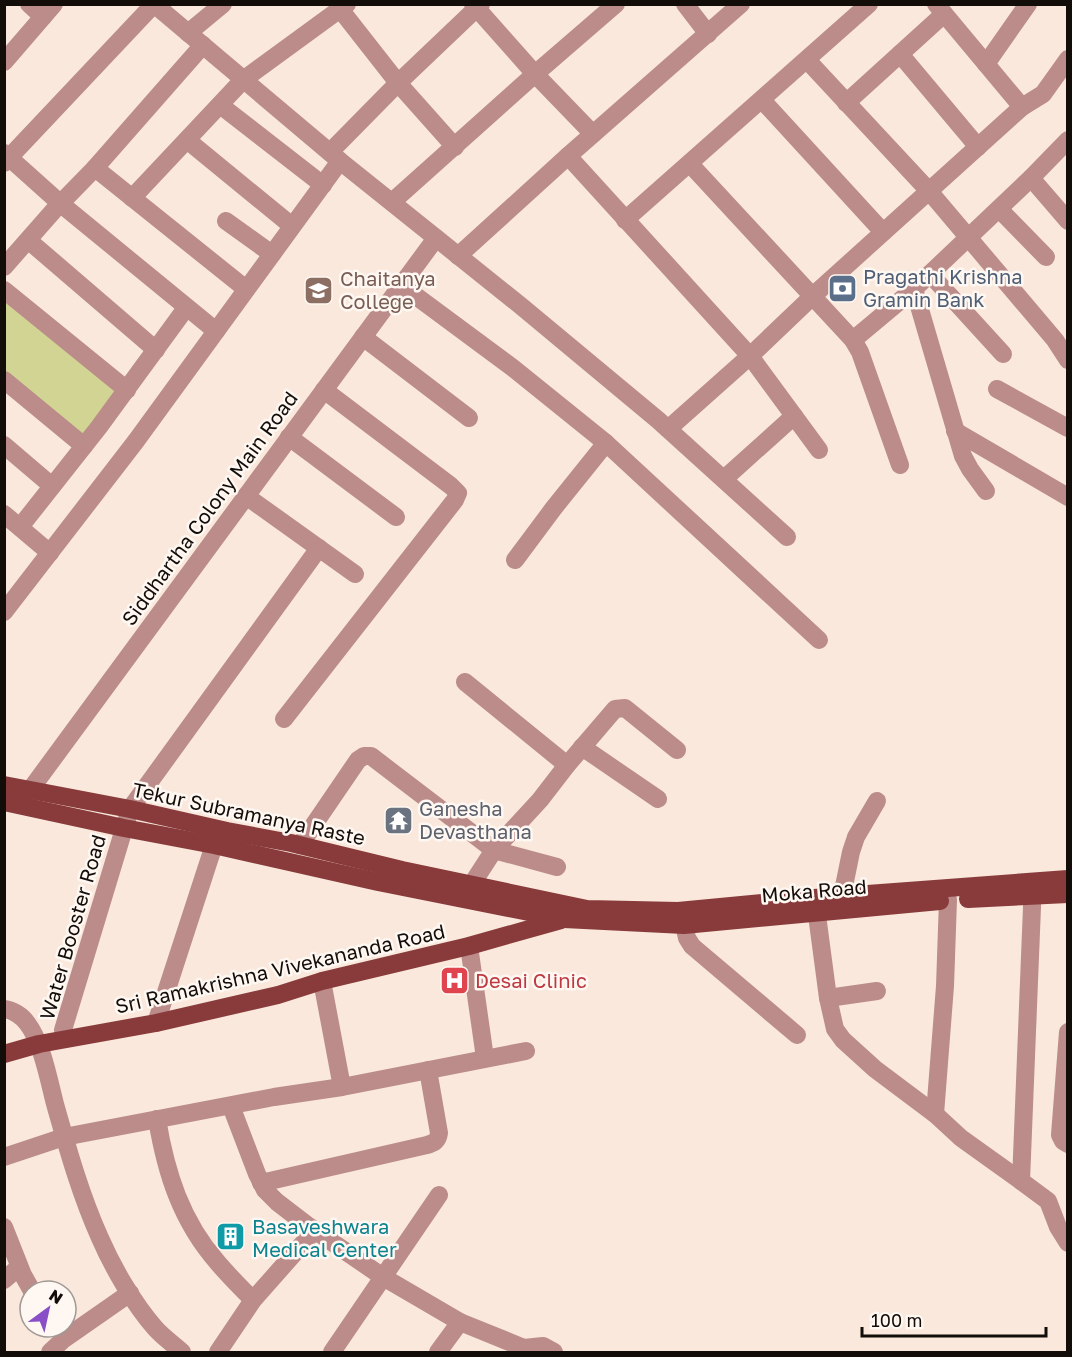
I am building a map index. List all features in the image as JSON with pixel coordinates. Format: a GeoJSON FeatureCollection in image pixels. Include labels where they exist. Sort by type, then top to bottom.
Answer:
{"type":"FeatureCollection","features":[{"type":"Feature","properties":{"kind":"main road","name":"Tekur Subramanya Raste"},"geometry":{"type":"LineString","coordinates":[[4,785],[18,799],[130,809],[472,884],[518,902]]}},
{"type":"Feature","properties":{"kind":"main road"},"geometry":{"type":"LineString","coordinates":[[18,799],[124,828],[214,845],[378,882],[518,902],[587,909]]}},
{"type":"Feature","properties":{"kind":"main road","name":"Moka Road"},"geometry":{"type":"LineString","coordinates":[[587,909],[678,911],[948,900],[1033,888],[1068,879]]}},
{"type":"Feature","properties":{"kind":"main road","name":"Moka Road"},"geometry":{"type":"LineString","coordinates":[[564,919],[684,925],[815,905],[842,896],[1033,888],[1068,894]]}},
{"type":"Feature","properties":{"kind":"main road"},"geometry":{"type":"LineString","coordinates":[[518,902],[564,919],[587,909]]}},
{"type":"Feature","properties":{"kind":"main road","name":"Sri Ramakrishna Vivekananda Road"},"geometry":{"type":"LineString","coordinates":[[4,1054],[39,1044],[156,1023],[278,994],[322,981],[469,946],[564,919]]}},
{"type":"Feature","properties":{"kind":"street"},"geometry":{"type":"LineString","coordinates":[[6,58],[48,11],[29,4]]}},
{"type":"Feature","properties":{"kind":"street"},"geometry":{"type":"LineString","coordinates":[[216,332],[6,158],[154,4],[243,80],[668,429],[788,537]]}},
{"type":"Feature","properties":{"kind":"street"},"geometry":{"type":"LineString","coordinates":[[188,33],[223,4]]}},
{"type":"Feature","properties":{"kind":"street"},"geometry":{"type":"LineString","coordinates":[[392,202],[616,4]]}},
{"type":"Feature","properties":{"kind":"street"},"geometry":{"type":"LineString","coordinates":[[685,4],[708,34]]}},
{"type":"Feature","properties":{"kind":"street"},"geometry":{"type":"LineString","coordinates":[[458,255],[741,4]]}},
{"type":"Feature","properties":{"kind":"street"},"geometry":{"type":"LineString","coordinates":[[625,220],[868,4]]}},
{"type":"Feature","properties":{"kind":"street"},"geometry":{"type":"LineString","coordinates":[[986,64],[1028,4]]}},
{"type":"Feature","properties":{"kind":"street"},"geometry":{"type":"LineString","coordinates":[[8,601],[50,553],[136,441],[323,185],[335,156],[398,83],[477,6],[535,74],[593,134]]}},
{"type":"Feature","properties":{"kind":"street"},"geometry":{"type":"LineString","coordinates":[[132,198],[243,80],[343,7],[398,83],[455,147]]}},
{"type":"Feature","properties":{"kind":"street"},"geometry":{"type":"LineString","coordinates":[[846,103],[900,54],[940,9],[1022,107]]}},
{"type":"Feature","properties":{"kind":"street"},"geometry":{"type":"LineString","coordinates":[[4,267],[203,45]]}},
{"type":"Feature","properties":{"kind":"street"},"geometry":{"type":"LineString","coordinates":[[900,54],[978,147]]}},
{"type":"Feature","properties":{"kind":"street"},"geometry":{"type":"LineString","coordinates":[[668,429],[1022,107],[1043,94],[1068,59]]}},
{"type":"Feature","properties":{"kind":"street"},"geometry":{"type":"LineString","coordinates":[[807,60],[1061,337],[1068,360]]}},
{"type":"Feature","properties":{"kind":"street"},"geometry":{"type":"LineString","coordinates":[[762,100],[883,232]]}},
{"type":"Feature","properties":{"kind":"street"},"geometry":{"type":"LineString","coordinates":[[220,105],[323,185]]}},
{"type":"Feature","properties":{"kind":"street"},"geometry":{"type":"LineString","coordinates":[[187,140],[292,226]]}},
{"type":"Feature","properties":{"kind":"street"},"geometry":{"type":"LineString","coordinates":[[853,340],[914,289],[1067,142]]}},
{"type":"Feature","properties":{"kind":"street"},"geometry":{"type":"LineString","coordinates":[[568,156],[750,356],[819,450]]}},
{"type":"Feature","properties":{"kind":"street"},"geometry":{"type":"LineString","coordinates":[[690,164],[853,340],[860,352],[900,465]]}},
{"type":"Feature","properties":{"kind":"street"},"geometry":{"type":"LineString","coordinates":[[95,168],[246,289]]}},
{"type":"Feature","properties":{"kind":"street"},"geometry":{"type":"LineString","coordinates":[[1031,178],[1068,221]]}},
{"type":"Feature","properties":{"kind":"street"},"geometry":{"type":"LineString","coordinates":[[999,209],[1046,257]]}},
{"type":"Feature","properties":{"kind":"street"},"geometry":{"type":"LineString","coordinates":[[226,221],[272,254]]}},
{"type":"Feature","properties":{"kind":"street","name":"Siddhartha Colony Main Road"},"geometry":{"type":"LineString","coordinates":[[18,799],[436,238]]}},
{"type":"Feature","properties":{"kind":"street"},"geometry":{"type":"LineString","coordinates":[[28,240],[156,350]]}},
{"type":"Feature","properties":{"kind":"street"},"geometry":{"type":"LineString","coordinates":[[930,274],[1003,354]]}},
{"type":"Feature","properties":{"kind":"street"},"geometry":{"type":"LineString","coordinates":[[401,285],[513,368],[606,443],[819,640]]}},
{"type":"Feature","properties":{"kind":"street"},"geometry":{"type":"LineString","coordinates":[[914,289],[963,456],[970,470],[986,491]]}},
{"type":"Feature","properties":{"kind":"street"},"geometry":{"type":"LineString","coordinates":[[4,290],[127,390]]}},
{"type":"Feature","properties":{"kind":"street"},"geometry":{"type":"LineString","coordinates":[[20,527],[127,390],[186,308]]}},
{"type":"Feature","properties":{"kind":"street"},"geometry":{"type":"LineString","coordinates":[[363,337],[469,418]]}},
{"type":"Feature","properties":{"kind":"street"},"geometry":{"type":"LineString","coordinates":[[4,380],[84,446]]}},
{"type":"Feature","properties":{"kind":"street"},"geometry":{"type":"LineString","coordinates":[[997,389],[1068,428]]}},
{"type":"Feature","properties":{"kind":"street"},"geometry":{"type":"LineString","coordinates":[[284,719],[455,500],[458,493],[324,390]]}},
{"type":"Feature","properties":{"kind":"street"},"geometry":{"type":"LineString","coordinates":[[724,479],[794,416]]}},
{"type":"Feature","properties":{"kind":"street"},"geometry":{"type":"LineString","coordinates":[[956,431],[1068,497]]}},
{"type":"Feature","properties":{"kind":"street"},"geometry":{"type":"LineString","coordinates":[[289,437],[396,517]]}},
{"type":"Feature","properties":{"kind":"street"},"geometry":{"type":"LineString","coordinates":[[515,560],[606,443]]}},
{"type":"Feature","properties":{"kind":"street"},"geometry":{"type":"LineString","coordinates":[[4,445],[52,486]]}},
{"type":"Feature","properties":{"kind":"street"},"geometry":{"type":"LineString","coordinates":[[246,496],[355,574]]}},
{"type":"Feature","properties":{"kind":"street"},"geometry":{"type":"LineString","coordinates":[[4,514],[50,553]]}},
{"type":"Feature","properties":{"kind":"street","name":"Water Booster Road"},"geometry":{"type":"LineString","coordinates":[[65,1039],[63,1030],[130,809],[319,548]]}},
{"type":"Feature","properties":{"kind":"street"},"geometry":{"type":"LineString","coordinates":[[465,682],[567,765]]}},
{"type":"Feature","properties":{"kind":"street"},"geometry":{"type":"LineString","coordinates":[[472,884],[494,850],[540,800],[615,709],[625,708],[677,750]]}},
{"type":"Feature","properties":{"kind":"street"},"geometry":{"type":"LineString","coordinates":[[582,747],[658,799]]}},
{"type":"Feature","properties":{"kind":"street"},"geometry":{"type":"LineString","coordinates":[[300,845],[358,760],[364,756],[371,756],[494,850],[557,867]]}},
{"type":"Feature","properties":{"kind":"street"},"geometry":{"type":"LineString","coordinates":[[842,896],[856,837],[877,801]]}},
{"type":"Feature","properties":{"kind":"street"},"geometry":{"type":"LineString","coordinates":[[156,1023],[214,845]]}},
{"type":"Feature","properties":{"kind":"street"},"geometry":{"type":"LineString","coordinates":[[1021,1181],[1033,888]]}},
{"type":"Feature","properties":{"kind":"street"},"geometry":{"type":"LineString","coordinates":[[935,1114],[945,986],[948,900]]}},
{"type":"Feature","properties":{"kind":"street"},"geometry":{"type":"LineString","coordinates":[[815,905],[828,998],[835,1029],[843,1040],[875,1069],[935,1114],[961,1138],[1048,1201],[1058,1227],[1068,1243]]}},
{"type":"Feature","properties":{"kind":"street"},"geometry":{"type":"LineString","coordinates":[[684,925],[687,938],[692,946],[798,1035]]}},
{"type":"Feature","properties":{"kind":"street"},"geometry":{"type":"LineString","coordinates":[[469,946],[485,1059]]}},
{"type":"Feature","properties":{"kind":"street"},"geometry":{"type":"LineString","coordinates":[[322,981],[342,1087]]}},
{"type":"Feature","properties":{"kind":"street"},"geometry":{"type":"LineString","coordinates":[[828,998],[877,991]]}},
{"type":"Feature","properties":{"kind":"street"},"geometry":{"type":"LineString","coordinates":[[4,1009],[19,1015],[27,1022],[39,1044],[64,1137],[100,1240],[139,1307],[157,1330],[182,1353]]}},
{"type":"Feature","properties":{"kind":"street"},"geometry":{"type":"LineString","coordinates":[[1068,1032],[1060,1135],[1068,1144]]}},
{"type":"Feature","properties":{"kind":"street"},"geometry":{"type":"LineString","coordinates":[[4,1157],[64,1137],[526,1051]]}},
{"type":"Feature","properties":{"kind":"street"},"geometry":{"type":"LineString","coordinates":[[261,1183],[436,1141],[439,1133],[428,1070]]}},
{"type":"Feature","properties":{"kind":"street"},"geometry":{"type":"LineString","coordinates":[[231,1106],[265,1191],[314,1231],[383,1277],[460,1322],[524,1348],[543,1346],[554,1353]]}},
{"type":"Feature","properties":{"kind":"street"},"geometry":{"type":"LineString","coordinates":[[157,1119],[170,1176],[183,1211],[217,1262],[253,1300]]}},
{"type":"Feature","properties":{"kind":"street"},"geometry":{"type":"LineString","coordinates":[[332,1353],[439,1195]]}},
{"type":"Feature","properties":{"kind":"street"},"geometry":{"type":"LineString","coordinates":[[4,1227],[25,1279]]}},
{"type":"Feature","properties":{"kind":"street"},"geometry":{"type":"LineString","coordinates":[[218,1353],[253,1300],[314,1231]]}},
{"type":"Feature","properties":{"kind":"street"},"geometry":{"type":"LineString","coordinates":[[4,1280],[19,1268]]}},
{"type":"Feature","properties":{"kind":"street"},"geometry":{"type":"LineString","coordinates":[[78,1322],[130,1293]]}},
{"type":"Feature","properties":{"kind":"street"},"geometry":{"type":"LineString","coordinates":[[438,1353],[460,1322]]}},
{"type":"Feature","properties":{"kind":"street"},"geometry":{"type":"LineString","coordinates":[[50,1353],[56,1339]]}},
{"type":"Feature","properties":{"kind":"green space"},"geometry":{"type":"Polygon","coordinates":[[[4,294],[123,390],[83,442],[5,378],[4,294]]]}},
{"type":"Feature","properties":{"kind":"place","name":"Pragathi Krishna Gramin Bank"},"geometry":{"type":"Point","coordinates":[842,288]}},
{"type":"Feature","properties":{"kind":"place","name":"Chaitanya College"},"geometry":{"type":"Point","coordinates":[319,290]}},
{"type":"Feature","properties":{"kind":"place","name":"Ganesha Devasthana"},"geometry":{"type":"Point","coordinates":[398,820]}},
{"type":"Feature","properties":{"kind":"place","name":"Desai Clinic"},"geometry":{"type":"Point","coordinates":[454,980]}},
{"type":"Feature","properties":{"kind":"place","name":"Basaveshwara Medical Center"},"geometry":{"type":"Point","coordinates":[231,1237]}}]}
